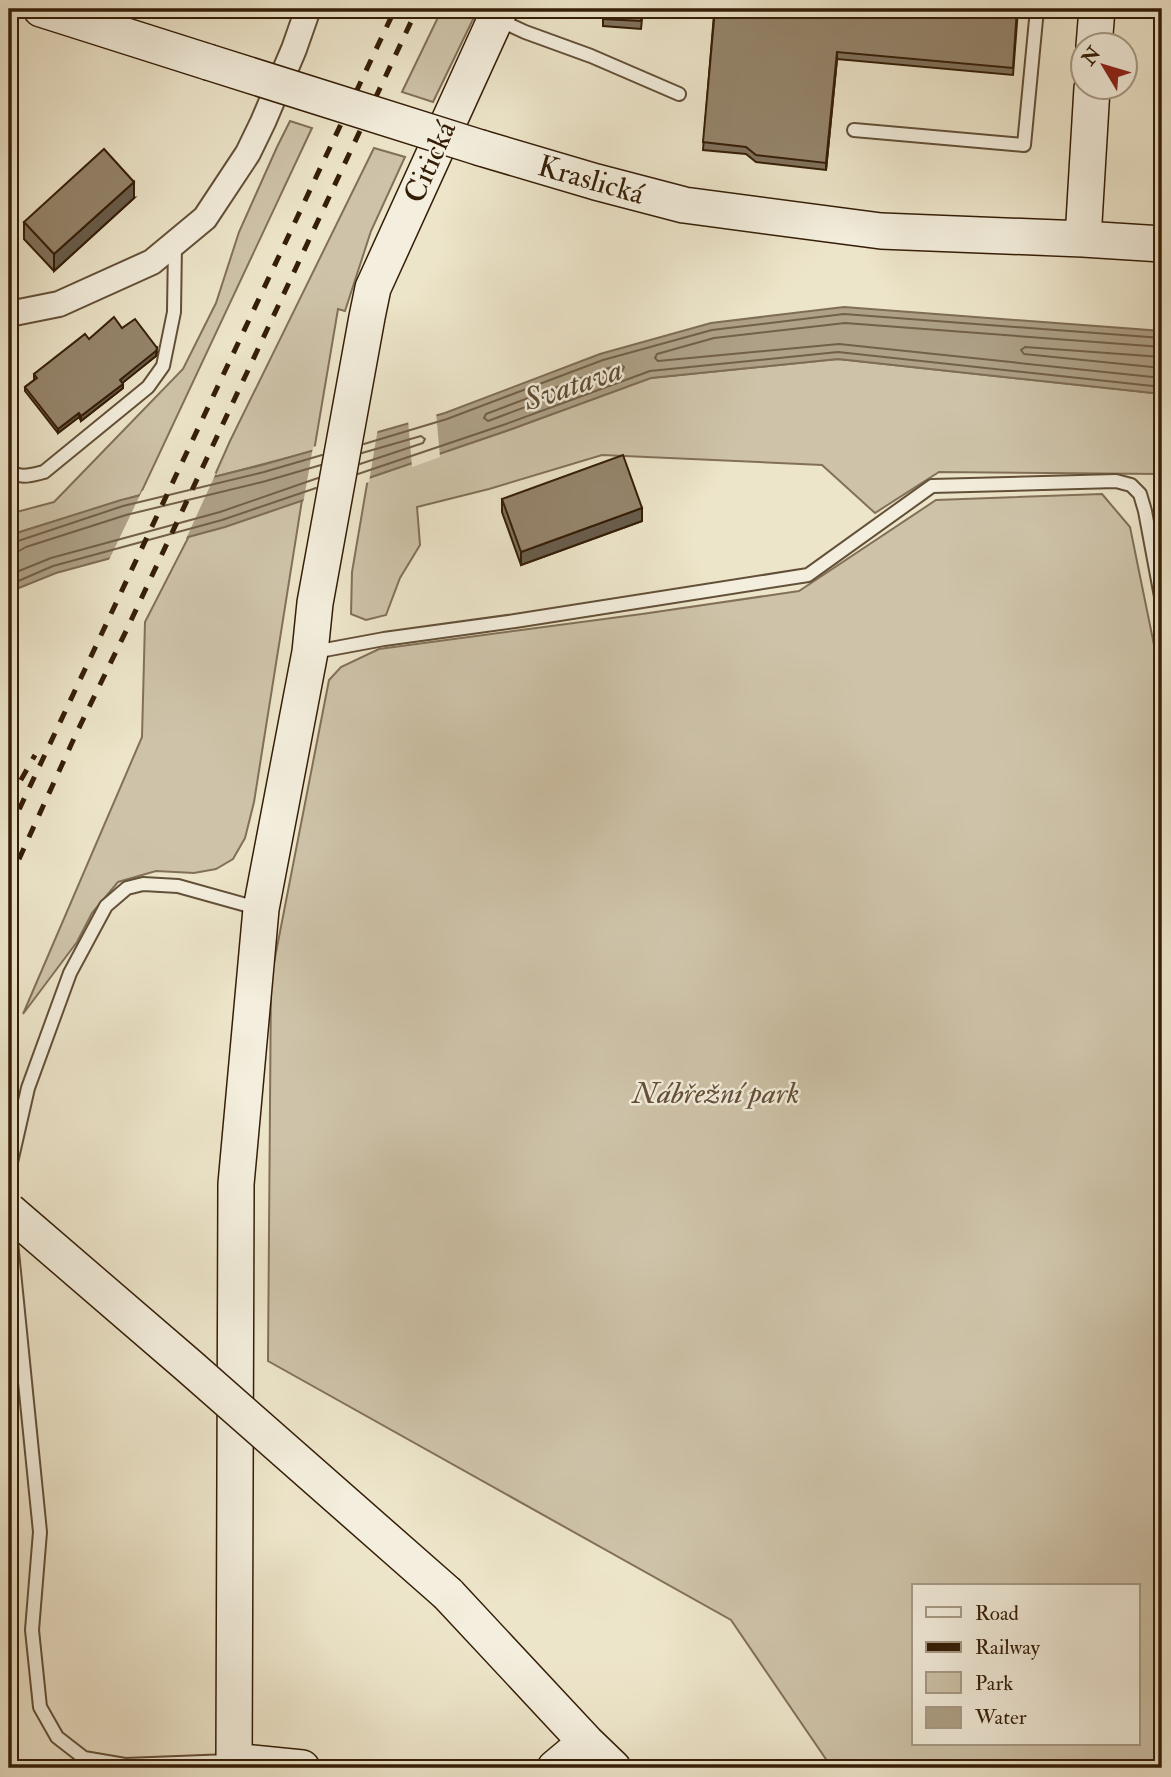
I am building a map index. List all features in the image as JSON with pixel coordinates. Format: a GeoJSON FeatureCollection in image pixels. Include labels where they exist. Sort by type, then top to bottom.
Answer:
{"type":"FeatureCollection","features":[{"type":"Feature","properties":{"kind":"street","name":"Kraslická"},"geometry":{"type":"LineString","coordinates":[[41,9],[481,148],[684,205],[881,230],[1162,244]]}},
{"type":"Feature","properties":{"kind":"street"},"geometry":{"type":"LineString","coordinates":[[9,314],[59,304],[152,262],[205,218],[248,153],[294,49],[308,9]]}},
{"type":"Feature","properties":{"kind":"street"},"geometry":{"type":"LineString","coordinates":[[1095,32],[1097,9]]}},
{"type":"Feature","properties":{"kind":"street","name":"Citická"},"geometry":{"type":"LineString","coordinates":[[234,1764],[236,1184],[261,909],[310,652],[319,580],[373,288],[498,13]]}},
{"type":"Feature","properties":{"kind":"street"},"geometry":{"type":"LineString","coordinates":[[1083,239],[1091,102]]}},
{"type":"Feature","properties":{"kind":"street"},"geometry":{"type":"LineString","coordinates":[[9,1211],[448,1594],[613,1768]]}},
{"type":"Feature","properties":{"kind":"street"},"geometry":{"type":"LineString","coordinates":[[555,1768],[586,1742]]}},
{"type":"Feature","properties":{"kind":"street"},"geometry":{"type":"LineString","coordinates":[[234,1764],[302,1768]]}},
{"type":"Feature","properties":{"kind":"lane"},"geometry":{"type":"LineString","coordinates":[[854,130],[1024,145],[1037,9]]}},
{"type":"Feature","properties":{"kind":"lane"},"geometry":{"type":"LineString","coordinates":[[498,13],[525,32],[591,56],[679,94]]}},
{"type":"Feature","properties":{"kind":"lane"},"geometry":{"type":"LineString","coordinates":[[9,469],[12,474],[26,477],[44,472],[148,387],[163,366],[174,312],[175,243]]}},
{"type":"Feature","properties":{"kind":"lane"},"geometry":{"type":"LineString","coordinates":[[310,652],[808,575],[932,486],[1115,481],[1131,485],[1140,494],[1145,511],[1162,602]]}},
{"type":"Feature","properties":{"kind":"lane"},"geometry":{"type":"LineString","coordinates":[[9,1171],[32,1076],[70,973],[106,906],[127,888],[144,884],[178,886],[261,909]]}},
{"type":"Feature","properties":{"kind":"lane"},"geometry":{"type":"LineString","coordinates":[[9,1222],[40,1532],[32,1630],[40,1707],[57,1737],[84,1758],[125,1765],[234,1764]]}},
{"type":"Feature","properties":{"kind":"green space"},"geometry":{"type":"Polygon","coordinates":[[[442,9],[478,9],[433,102],[402,92],[442,9]]]}},
{"type":"Feature","properties":{"kind":"green space"},"geometry":{"type":"Polygon","coordinates":[[[290,121],[312,128],[140,495],[20,532],[9,539],[9,514],[54,502],[183,369],[216,303],[239,232],[290,121]]]}},
{"type":"Feature","properties":{"kind":"green space"},"geometry":{"type":"Polygon","coordinates":[[[374,148],[405,157],[371,231],[345,311],[338,309],[314,451],[214,477],[230,441],[374,148]]]}},
{"type":"Feature","properties":{"kind":"green space"},"geometry":{"type":"Polygon","coordinates":[[[838,359],[1162,394],[1162,474],[939,472],[875,513],[822,465],[602,455],[489,489],[417,507],[420,545],[400,578],[386,615],[366,620],[351,614],[352,572],[368,478],[650,378],[838,359]]]}},
{"type":"Feature","properties":{"kind":"green space","name":"Nábřežní park"},"geometry":{"type":"Polygon","coordinates":[[[1102,494],[1130,527],[1162,684],[1162,1768],[832,1768],[731,1620],[268,1361],[271,978],[329,680],[341,667],[379,649],[799,591],[936,500],[1102,494]]]}},
{"type":"Feature","properties":{"kind":"green space"},"geometry":{"type":"Polygon","coordinates":[[[302,500],[254,802],[245,838],[233,859],[216,869],[194,873],[156,871],[118,882],[92,913],[77,942],[23,1014],[142,737],[145,622],[189,536],[302,500]]]}},
{"type":"Feature","properties":{"kind":"water","name":"Svatava"},"geometry":{"type":"Polygon","coordinates":[[[844,307],[1162,331],[1162,394],[838,359],[651,378],[509,430],[225,527],[56,573],[9,592],[9,539],[20,532],[121,500],[262,465],[445,413],[600,354],[711,323],[844,307]]]}},
{"type":"Feature","properties":{"kind":"pier"},"geometry":{"type":"Polygon","coordinates":[[[436,412],[440,457],[412,467],[408,420],[436,412]]]}},
{"type":"Feature","properties":{"kind":"pier"},"geometry":{"type":"Polygon","coordinates":[[[378,428],[369,482],[303,504],[313,447],[378,428]]]}},
{"type":"Feature","properties":{"kind":"pier"},"geometry":{"type":"Polygon","coordinates":[[[216,473],[185,541],[108,562],[142,491],[216,473]]]}},
{"type":"Feature","properties":{"kind":"building"},"geometry":{"type":"Polygon","coordinates":[[[604,9],[642,9],[641,21],[603,19],[604,9]]]}},
{"type":"Feature","properties":{"kind":"building"},"geometry":{"type":"Polygon","coordinates":[[[715,9],[1017,9],[1013,68],[837,52],[826,163],[756,155],[746,147],[703,142],[715,9]]]}},
{"type":"Feature","properties":{"kind":"building"},"geometry":{"type":"Polygon","coordinates":[[[104,149],[134,182],[54,254],[24,222],[104,149]]]}},
{"type":"Feature","properties":{"kind":"building"},"geometry":{"type":"Polygon","coordinates":[[[114,317],[122,328],[135,319],[157,348],[156,351],[120,380],[123,384],[81,416],[79,413],[58,429],[25,387],[37,378],[34,374],[85,334],[89,339],[114,317]]]}},
{"type":"Feature","properties":{"kind":"building"},"geometry":{"type":"Polygon","coordinates":[[[623,455],[642,508],[521,552],[502,499],[623,455]]]}},
{"type":"Feature","properties":{"kind":"railway"},"geometry":{"type":"LineString","coordinates":[[9,831],[395,9]]}},
{"type":"Feature","properties":{"kind":"railway"},"geometry":{"type":"LineString","coordinates":[[9,881],[417,9]]}},
{"type":"Feature","properties":{"kind":"railway"},"geometry":{"type":"LineString","coordinates":[[9,801],[35,755]]}}]}
